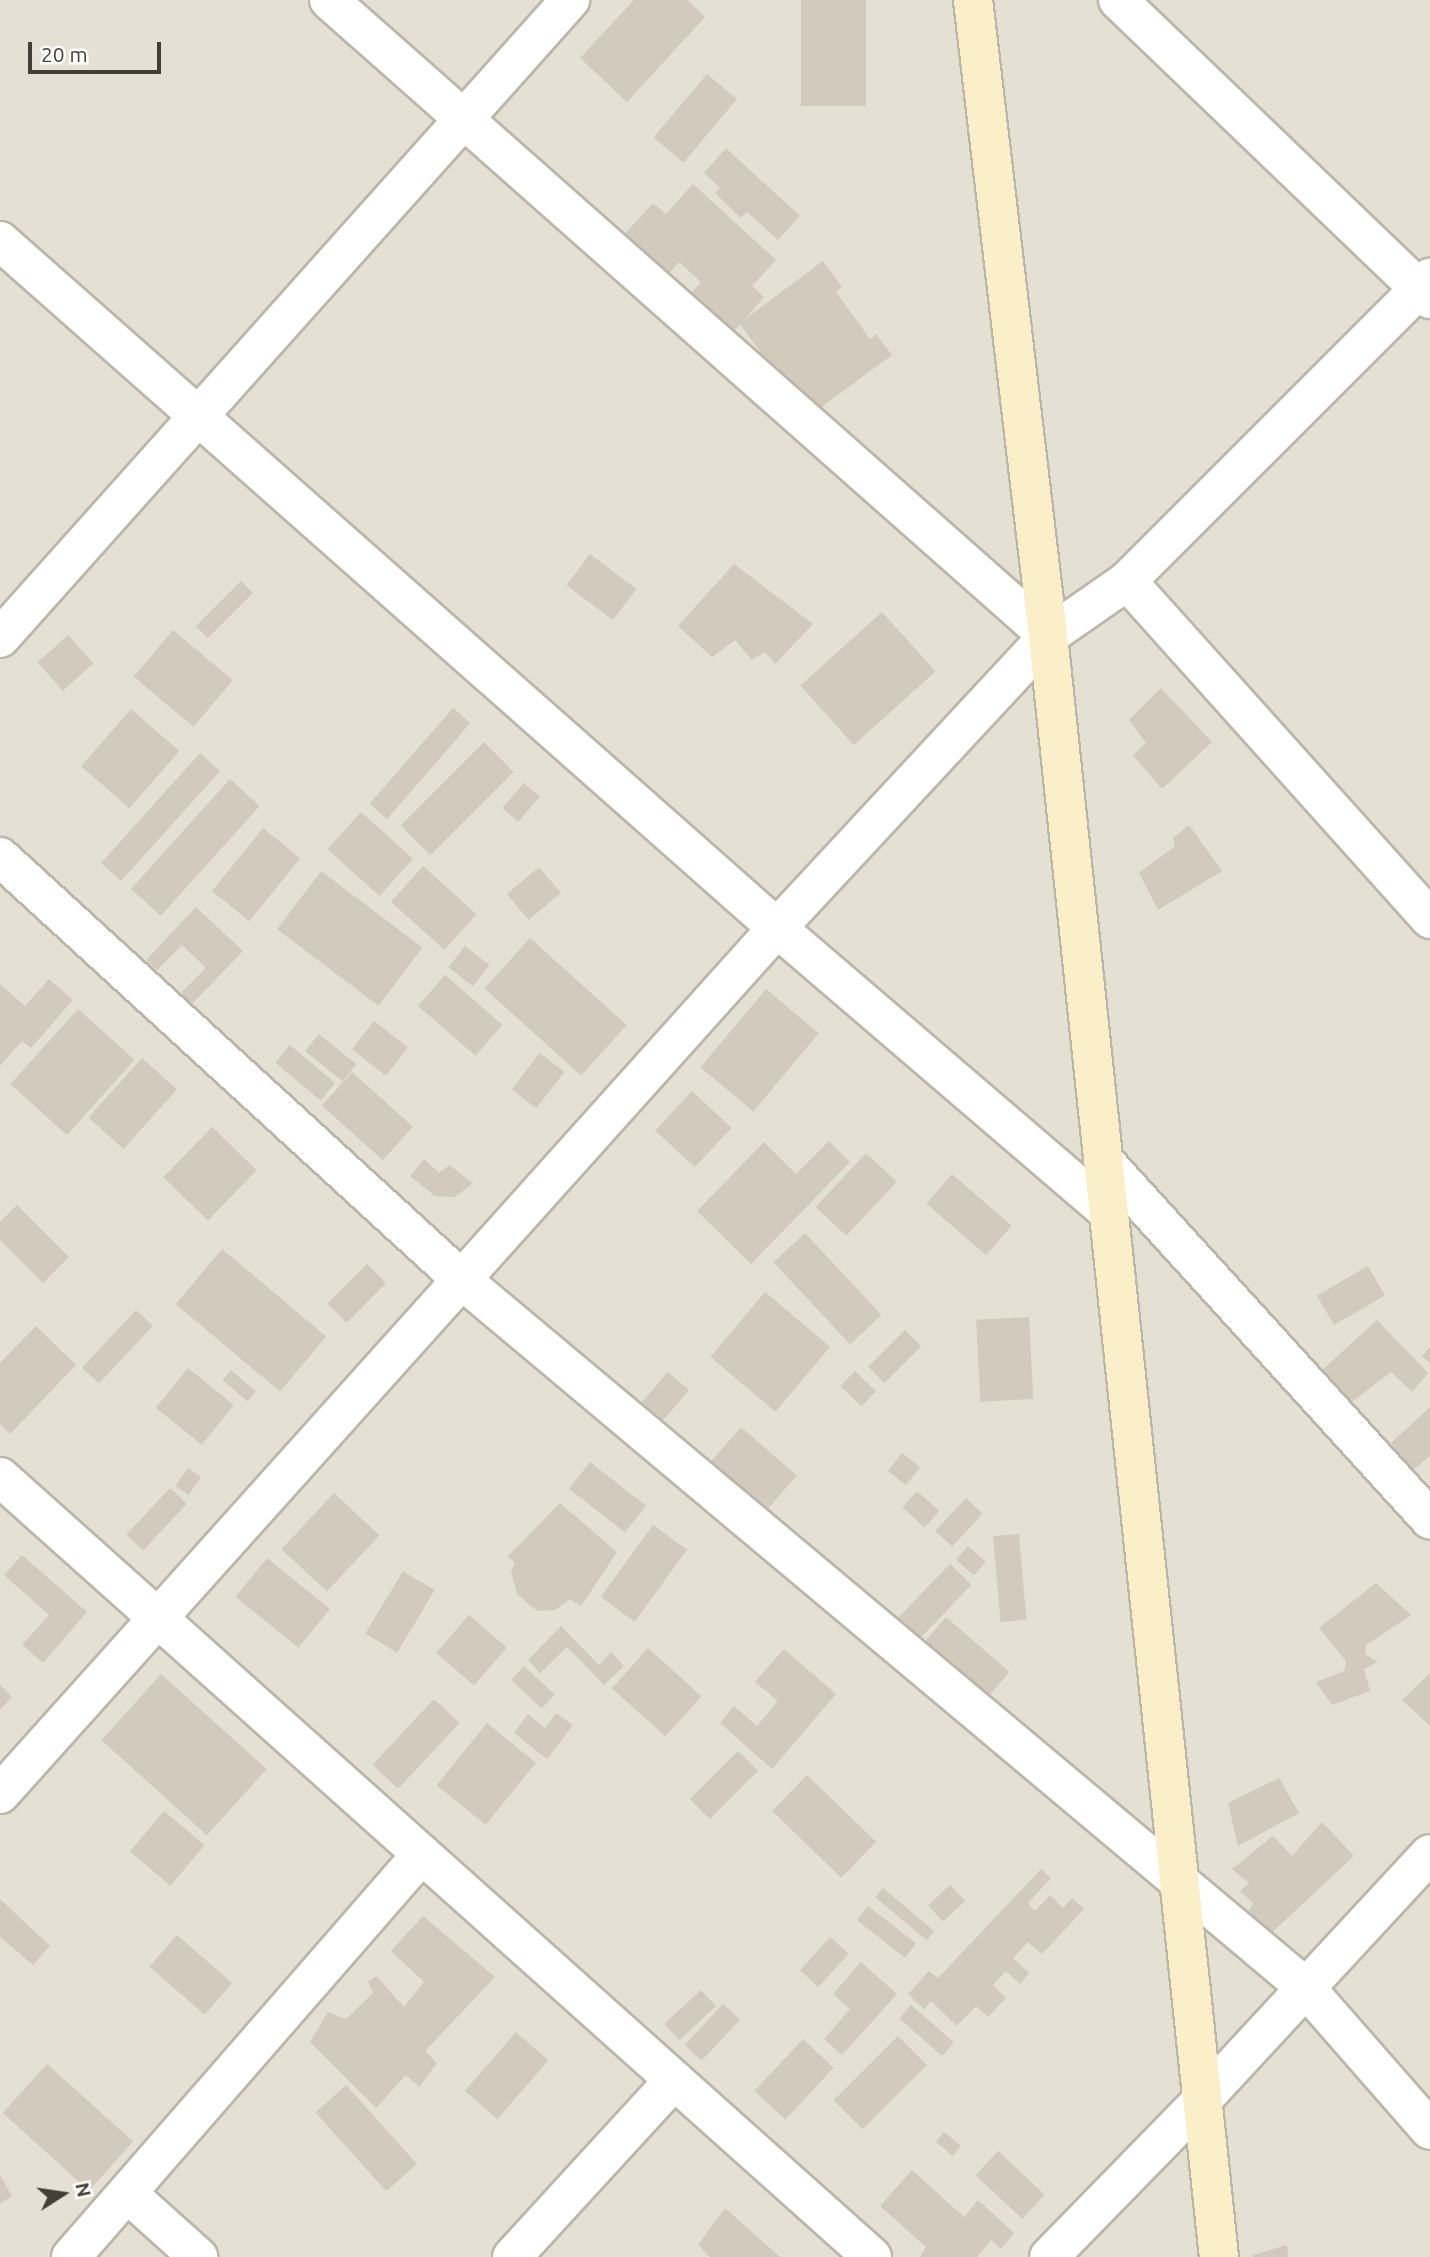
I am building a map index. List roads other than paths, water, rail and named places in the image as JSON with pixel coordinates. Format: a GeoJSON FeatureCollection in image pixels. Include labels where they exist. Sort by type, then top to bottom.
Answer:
{"type":"FeatureCollection","features":[{"type":"Feature","properties":{"kind":"street"},"geometry":{"type":"LineString","coordinates":[[329,0],[1048,636]]}},
{"type":"Feature","properties":{"kind":"street"},"geometry":{"type":"LineString","coordinates":[[0,638],[570,0]]}},
{"type":"Feature","properties":{"kind":"street"},"geometry":{"type":"LineString","coordinates":[[973,0],[1048,636],[1219,2257]]}},
{"type":"Feature","properties":{"kind":"street"},"geometry":{"type":"LineString","coordinates":[[0,1794],[777,928],[1048,636],[1127,581],[1427,289],[1118,0]]}},
{"type":"Feature","properties":{"kind":"street"},"geometry":{"type":"LineString","coordinates":[[0,241],[196,419],[777,928],[1109,1213]]}},
{"type":"Feature","properties":{"kind":"street"},"geometry":{"type":"LineString","coordinates":[[1127,581],[1430,919]]}},
{"type":"Feature","properties":{"kind":"street"},"geometry":{"type":"LineString","coordinates":[[0,857],[462,1280],[1178,1877],[1304,1986],[1430,2130]]}},
{"type":"Feature","properties":{"kind":"street"},"geometry":{"type":"LineString","coordinates":[[1103,1160],[1430,1519]]}},
{"type":"Feature","properties":{"kind":"street"},"geometry":{"type":"LineString","coordinates":[[0,1477],[872,2257]]}},
{"type":"Feature","properties":{"kind":"street"},"geometry":{"type":"LineString","coordinates":[[71,2257],[422,1854]]}},
{"type":"Feature","properties":{"kind":"street"},"geometry":{"type":"LineString","coordinates":[[1049,2257],[1202,2100],[1304,1986],[1430,1854]]}},
{"type":"Feature","properties":{"kind":"street"},"geometry":{"type":"LineString","coordinates":[[512,2257],[674,2080]]}},
{"type":"Feature","properties":{"kind":"street"},"geometry":{"type":"LineString","coordinates":[[127,2193],[198,2257]]}}]}
